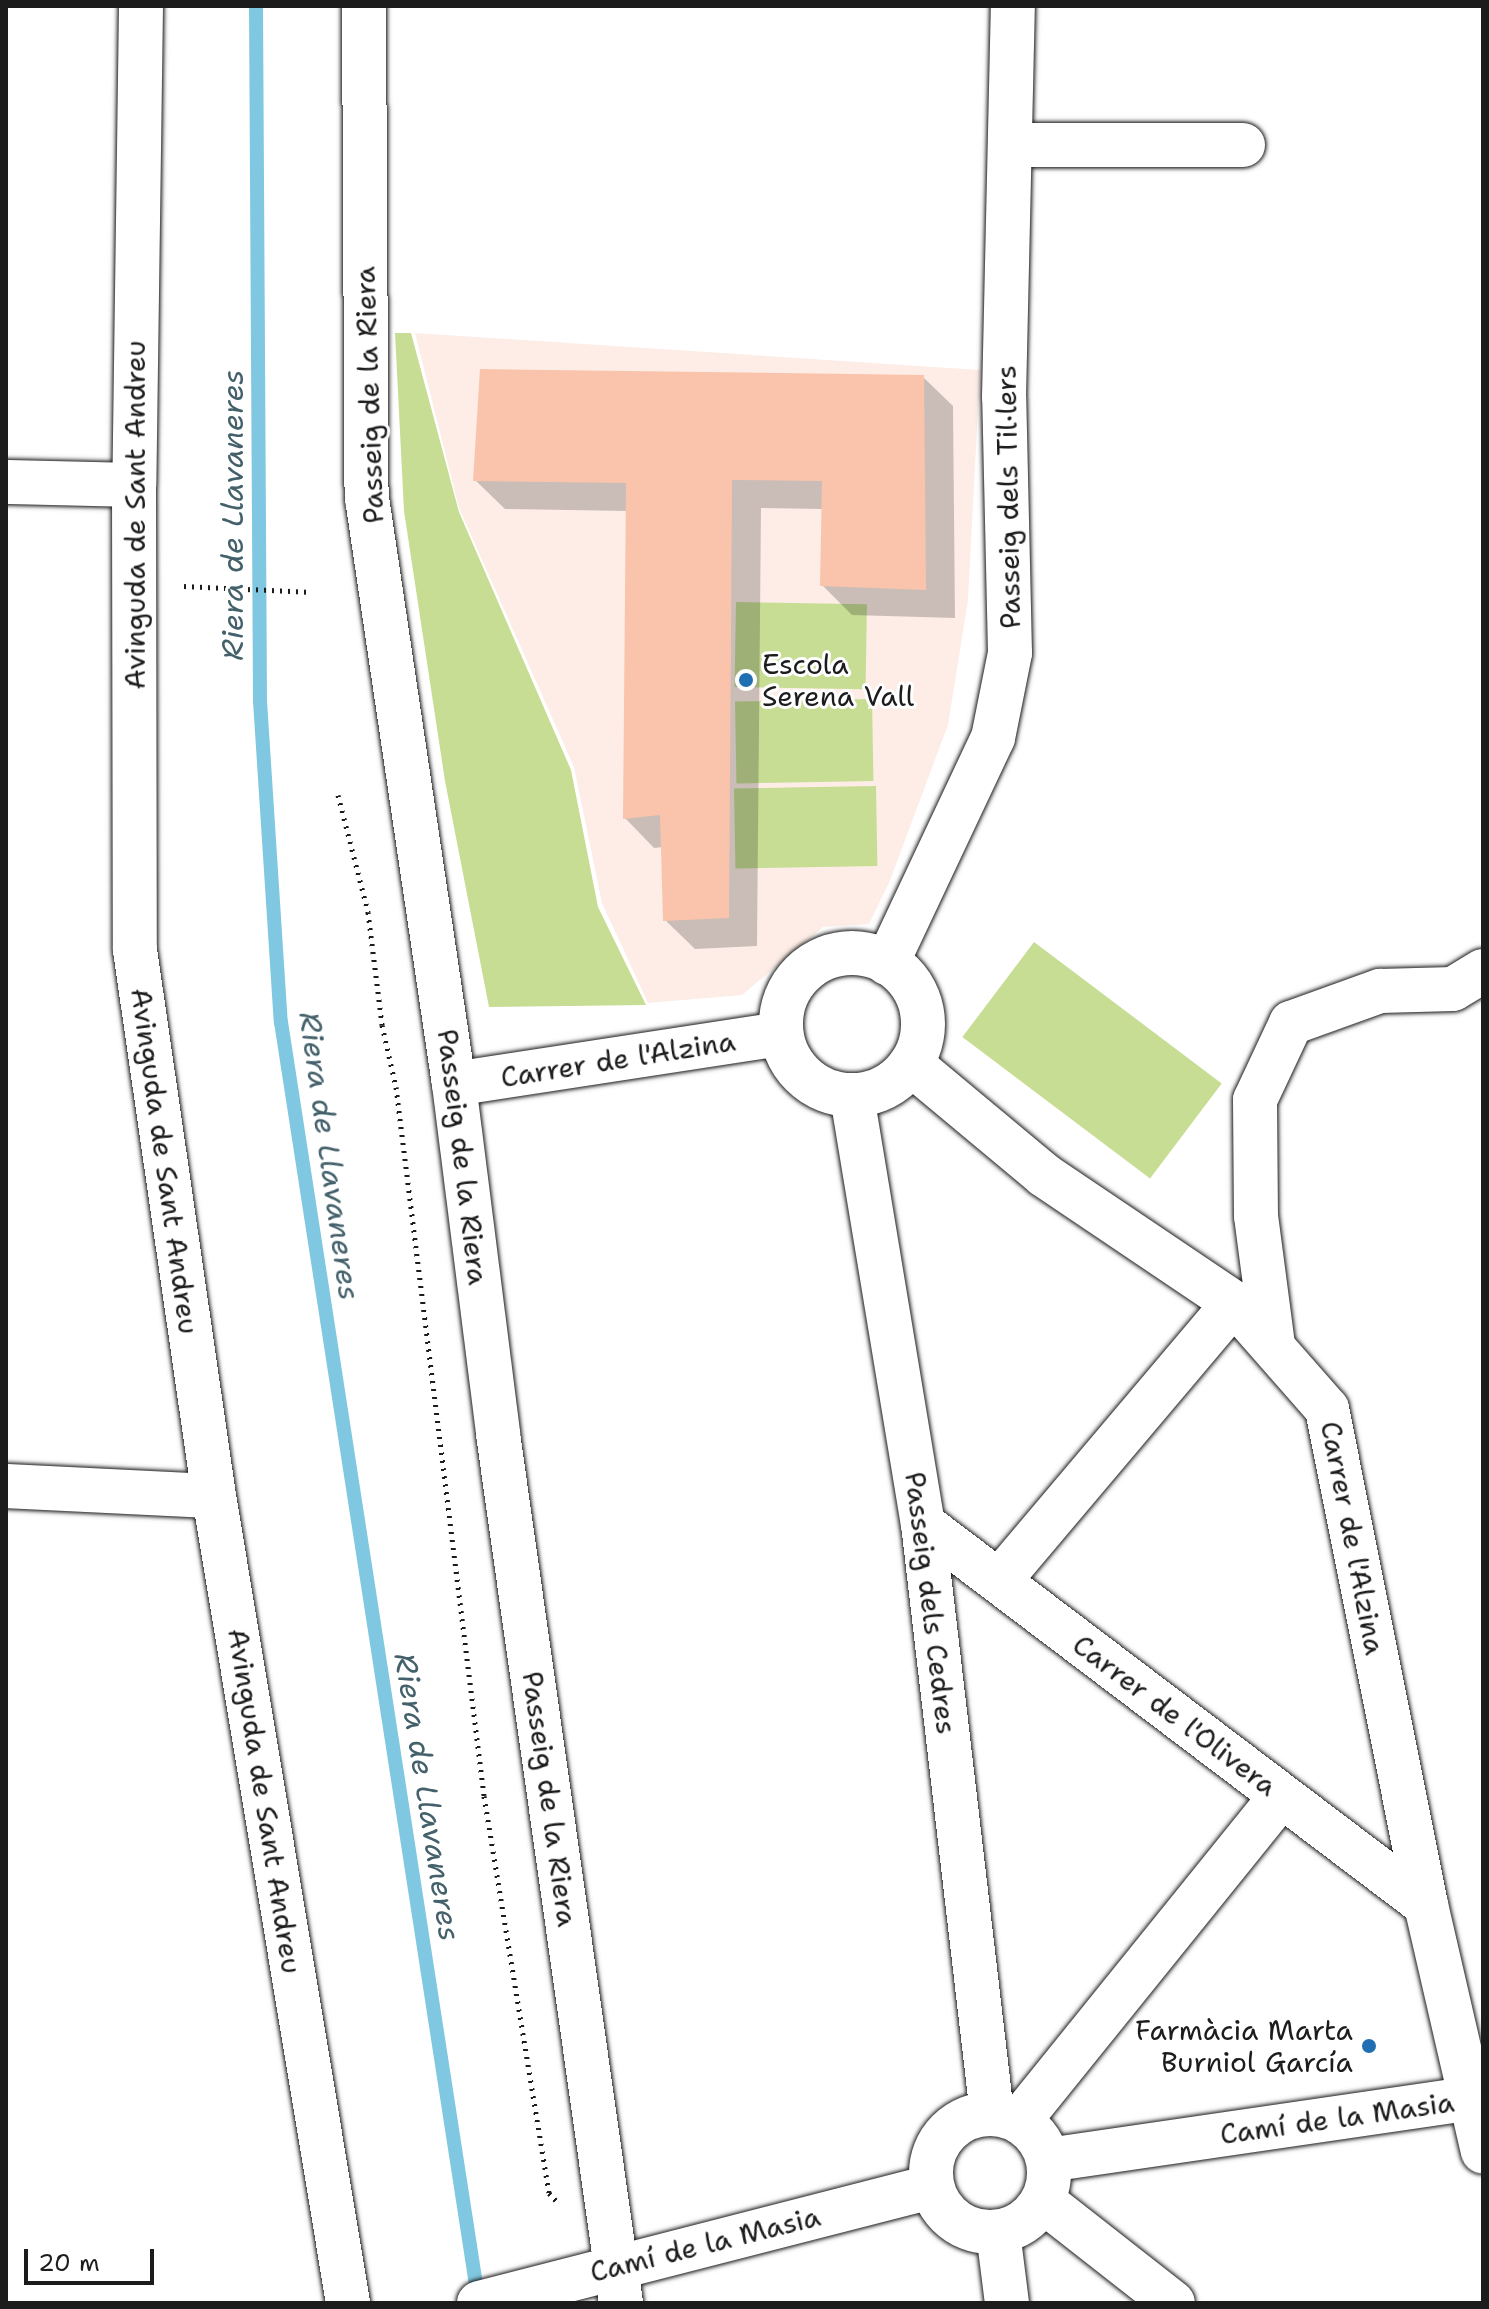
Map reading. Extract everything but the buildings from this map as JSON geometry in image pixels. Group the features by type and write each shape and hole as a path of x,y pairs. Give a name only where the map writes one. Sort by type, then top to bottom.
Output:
{"street":[{"name":"Avinguda de Sant Andreu","path":"141,6 134,485 135,950 214,1496 348,2303"},
{"name":"Passeig de la Riera","path":"364,6 367,498 454,1084 498,1434 619,2285"},
{"name":"Passeig dels Til·lers","path":"887,963 993,738 1010,653 1004,397 1013,6"},
{"path":"1012,145 1243,145"},
{"path":"6,482 134,485"},
{"path":"855,953 887,963 913,987 922,1012 922,1039 911,1064 898,1079 876,1091 852,1096 823,1089 803,1075 788,1056 781,1034 782,1011 795,981 811,966 831,956 855,953"},
{"path":"1273,1345 1256,1216 1255,1100 1291,1023 1380,991 1453,989 1483,971"},
{"name":"Carrer de l'Alzina","path":"454,1084 781,1034"},
{"name":"Carrer de l'Alzina","path":"911,1064 1044,1175 1234,1303 1327,1409 1426,1905 1477,2095 1483,2152"},
{"name":"Passeig dels Cedres","path":"852,1096 923,1524 1006,2117"},
{"path":"999,1581 1234,1303"},
{"path":"6,1486 214,1496"},
{"name":"Carrer de l'Olivera","path":"923,1524 1426,1905"},
{"path":"1006,2117 1281,1796"},
{"name":"Camí de la Masia","path":"1045,2181 1477,2095"},
{"path":"968,2117 1006,2117 1038,2138 1045,2181 1028,2219 998,2232 969,2229 945,2213 932,2187 931,2163 940,2140 968,2117"},
{"path":"1045,2181 1173,2303"},
{"name":"Camí de la Masia","path":"479,2303 619,2285 932,2187"},
{"path":"998,2232 1007,2303"}],"path":[{"path":"184,586 312,592"},
{"path":"338,795 368,912 382,1025 396,1087 484,1796 540,2143 549,2193 570,2216"}],"shaded area":[{"name":"Escola Serena Vall","path":"415,333 980,370 968,600 948,725 889,883 869,924 823,927 742,995 648,1003 602,903 574,767 459,508"}],"green space":[{"path":"395,333 411,333 459,512 571,770 598,907 646,1005 489,1007 445,781 404,511"},
{"path":"736,602 867,604 865,689 735,687"},
{"path":"872,699 873,781 736,783 735,701"},
{"path":"876,786 877,866 735,868 734,788"},
{"path":"1034,942 1222,1083 1150,1178 962,1037"}],"waterway":[{"name":"Riera de Llavaneres","path":"256,6 260,701 281,1022 478,2298"}],"place":[{"name":"Escola Serena Vall","path":"746,680"},
{"name":"Farmàcia Marta Burniol García","path":"1369,2046"}]}
